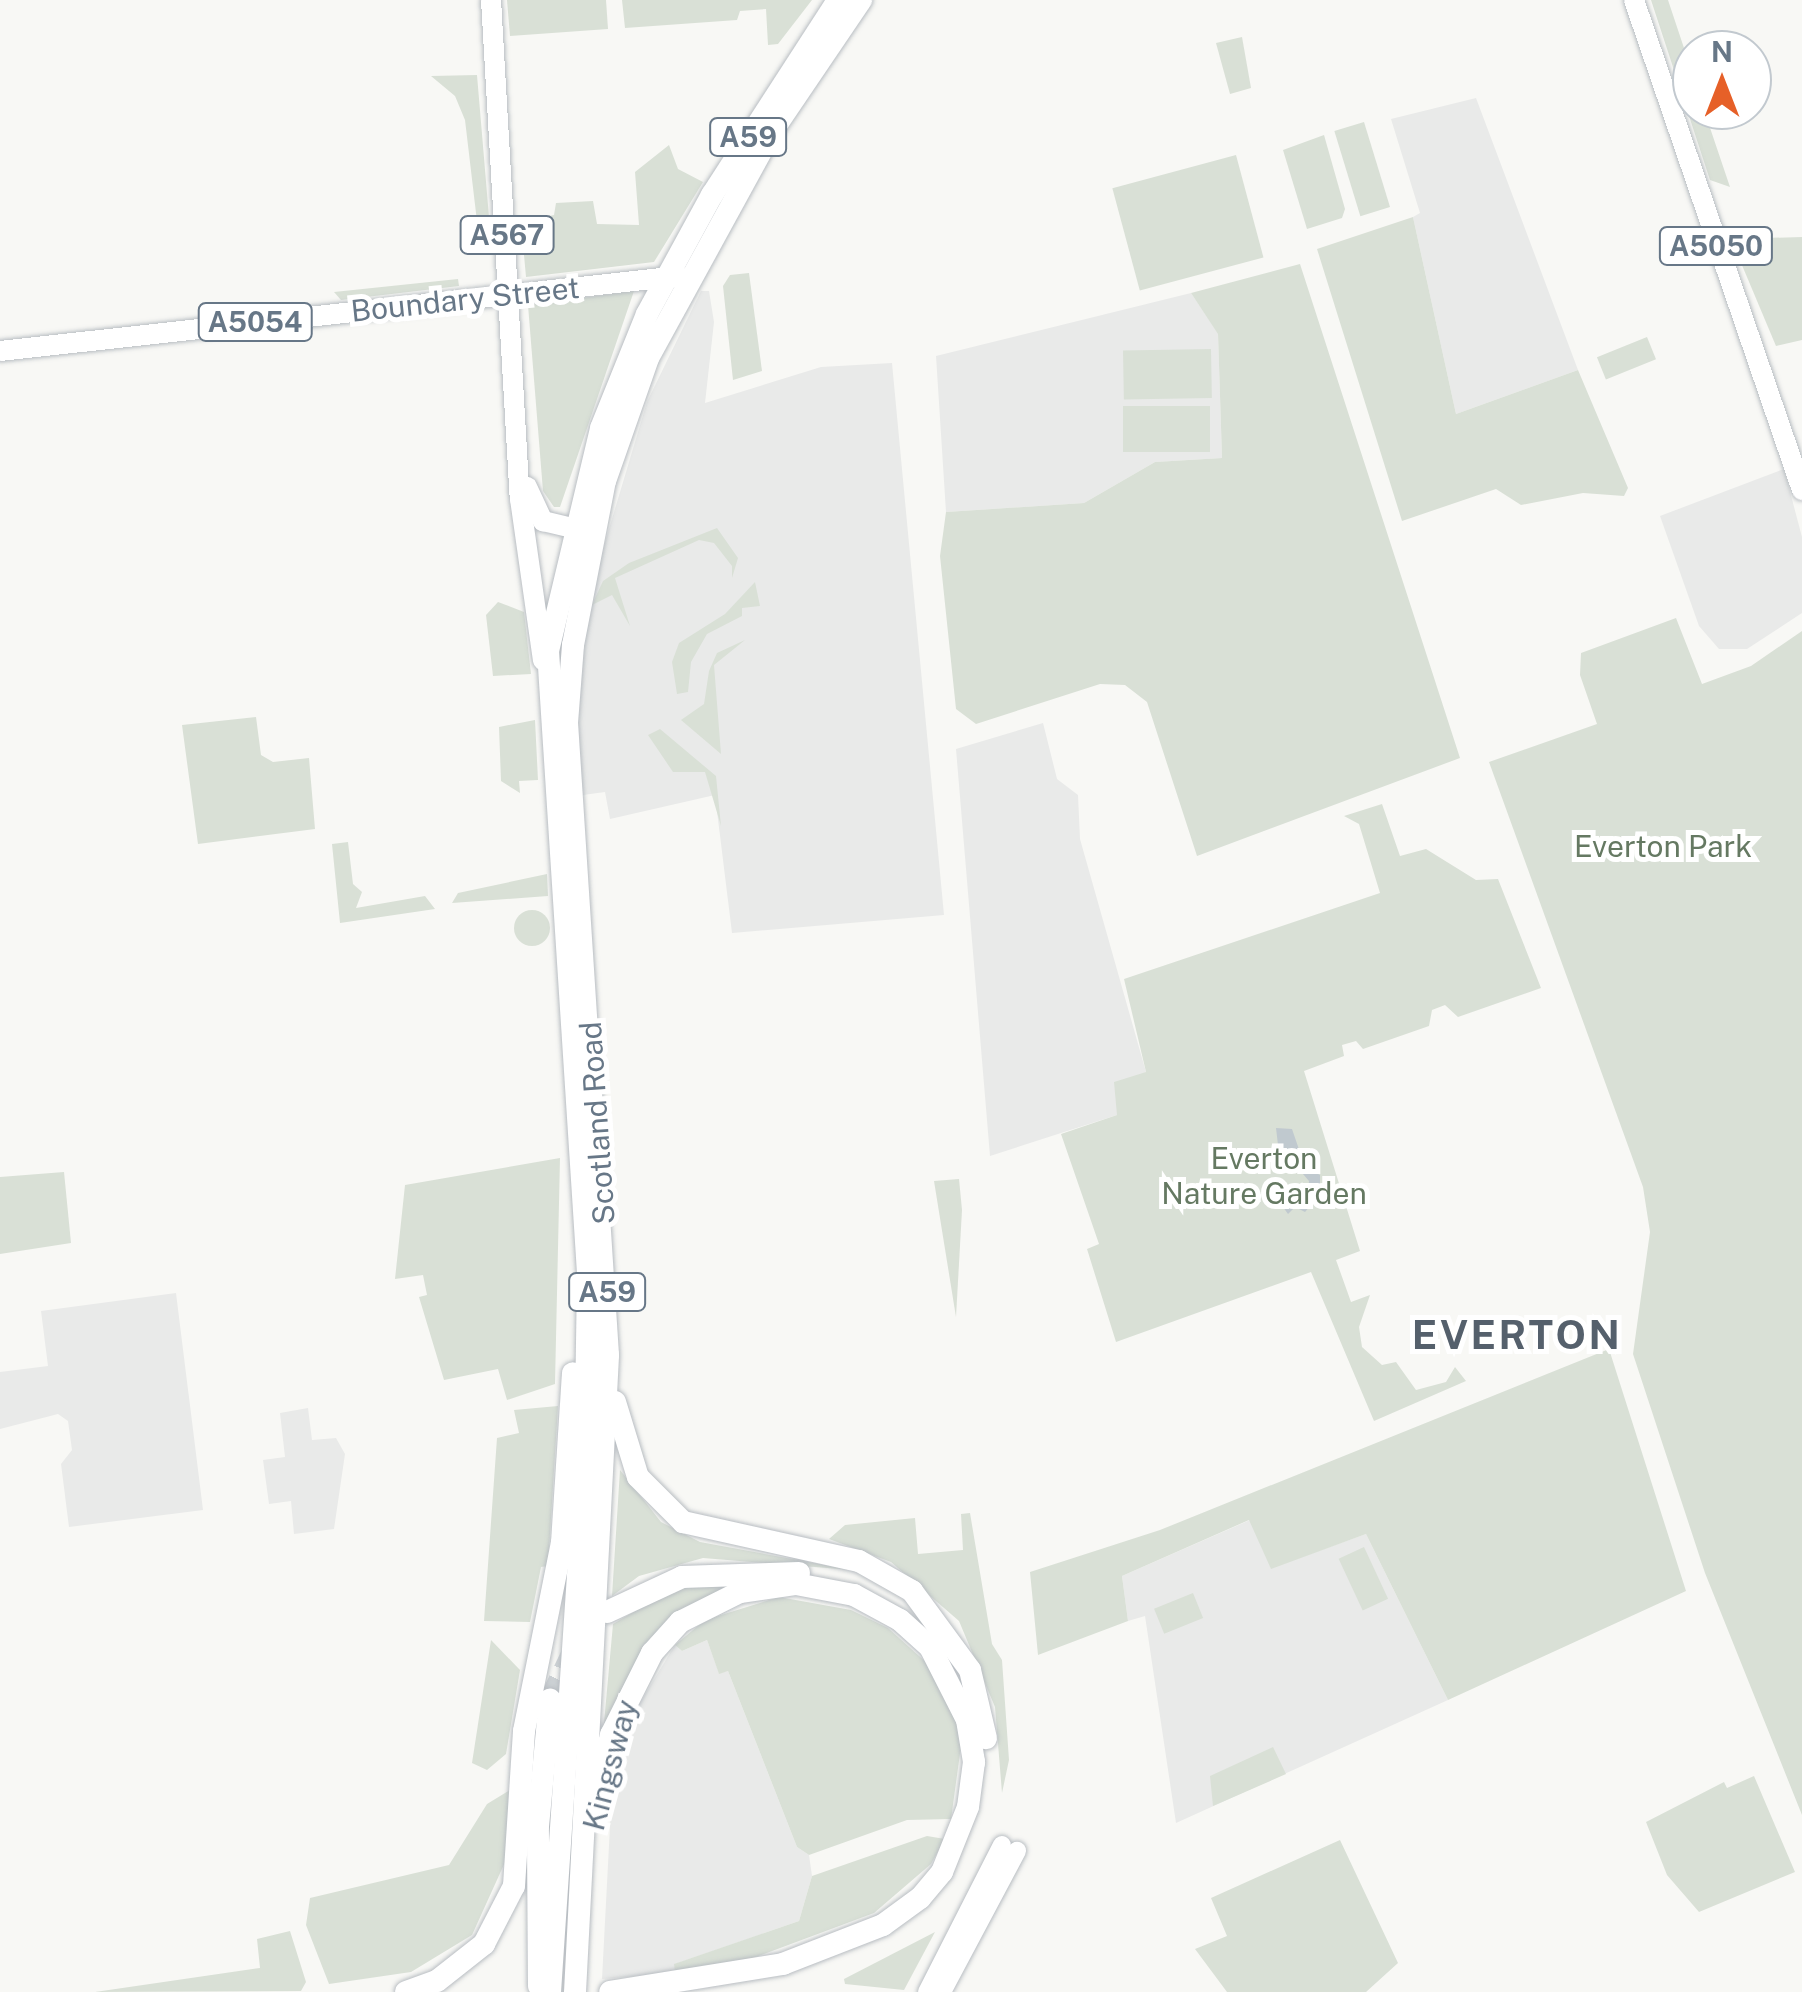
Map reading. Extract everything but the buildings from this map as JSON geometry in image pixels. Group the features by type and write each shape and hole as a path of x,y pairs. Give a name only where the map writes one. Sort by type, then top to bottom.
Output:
{"highway":[{"name":"A59","path":"665,278 838,0"},
{"name":"A59","path":"692,274 773,130 862,0"},
{"name":"Scotland Road","path":"545,1990 584,1485 588,1273 546,678 583,538 624,420 692,274"},
{"name":"Scotland Road","path":"575,1989 608,1355 567,723 583,538 601,428 665,278"},
{"path":"406,1992 436,1981 484,1944 514,1886 524,1731 560,1558 578,1300 588,1273"},
{"path":"608,1355 628,1454 658,1502 712,1534 844,1556 912,1591 950,1634 982,1716 990,1760 983,1814 966,1860 932,1904 858,1954 726,1992"},
{"path":"607,1612 682,1577 830,1576 906,1608 941,1640 982,1716"},
{"name":"Kingsway","path":"579,1903 604,1765 629,1688 680,1622 709,1605 796,1584 854,1595 900,1620 954,1685 974,1762 968,1808 947,1862 920,1898 883,1925 783,1964 610,1992"},
{"path":"545,1990 538,1826 550,1700"}],"main road":[{"name":"A567","path":"491,0 522,471 521,513 546,678"},
{"name":"A5050","path":"1634,0 1802,490"},
{"name":"Boundary Street","path":"0,352 692,274"},
{"name":"A567","path":"522,471 538,515 583,538"},
{"path":"521,513 534,531 583,538"},
{"path":"927,1992 1010,1848 942,1992"}],"shaded area":[{"path":"1476,98 1578,370 1456,414 1413,217 1420,213 1391,119"},
{"path":"701,291 709,291 714,322 705,403 821,367 892,363 944,915 732,933 715,795 610,819 605,792 583,795 574,710 594,579 647,402"},
{"path":"1191,293 1218,333 1222,458 1155,462 1084,503 946,512 936,356"},
{"path":"1784,469 1802,537 1802,613 1747,649 1719,649 1699,626 1660,516"},
{"path":"1043,723 1057,779 1078,795 1080,839 1146,1072 1117,1115 990,1156 956,749"},
{"path":"1276,1128 1292,1129 1305,1167 1320,1175 1320,1195 1305,1212 1295,1207 1288,1214 1283,1207 1308,1193 1309,1181 1278,1145"},
{"path":"176,1293 203,1510 69,1527 61,1464 72,1450 68,1421 58,1414 0,1429 0,1372 48,1366 41,1311"},
{"path":"308,1408 312,1440 336,1438 345,1454 334,1529 294,1534 291,1501 269,1504 263,1460 285,1457 280,1413"},
{"path":"1250,1520 1271,1568 1366,1534 1448,1700 1176,1823 1145,1616 1128,1621 1122,1576"},
{"path":"707,1640 719,1673 728,1671 797,1847 809,1855 812,1876 799,1921 675,1964 675,1973 602,1979 611,1807 627,1724 675,1645 682,1651"}],"green space":[{"path":"507,0 606,0 608,29 510,36"},
{"path":"622,0 812,0 778,44 768,45 766,9 740,11 737,20 625,28"},
{"path":"1651,0 1668,0 1678,30 1672,30 1672,64"},
{"path":"1242,37 1251,88 1230,94 1216,43"},
{"path":"477,75 490,229 478,230 465,120 455,96 431,76"},
{"path":"1364,122 1390,207 1360,216 1334,131"},
{"path":"1694,130 1711,130 1730,187 1710,180"},
{"path":"1324,135 1345,209 1342,218 1307,229 1283,150"},
{"path":"669,145 678,169 703,182 654,262 526,277 521,222 554,215 556,203 593,201 597,224 639,225 635,172"},
{"path":"1236,155 1263,257 1140,291 1112,188"},
{"path":"1413,217 1456,414 1578,370 1628,488 1624,496 1583,493 1521,505 1496,489 1402,521 1317,249"},
{"path":"1802,237 1802,340 1776,346 1731,239"},
{"path":"1300,264 1460,758 1197,856 1147,702 1125,685 1100,684 976,724 956,709 940,556 946,512 1084,503 1155,462 1222,458 1218,334 1191,293"},
{"path":"749,273 762,371 733,380 723,286 730,275"},
{"path":"458,279 459,286 341,300 334,292"},
{"path":"634,291 560,507 554,507 543,491 528,305"},
{"path":"1647,337 1656,359 1606,379 1597,357"},
{"path":"1211,349 1212,398 1124,400 1123,351"},
{"path":"1123,406 1210,406 1210,452 1123,452"},
{"path":"717,528 738,558 732,578 732,566 714,543 699,540 615,578 630,626 612,595 592,605 603,581 629,563"},
{"path":"755,582 760,606 742,608 742,616 707,634 691,662 688,692 677,694 672,662 679,643 725,614"},
{"path":"498,602 524,612 531,674 493,676 486,615"},
{"name":"Everton Park","path":"1676,618 1702,684 1751,666 1802,631 1802,1815 1705,1573 1633,1354 1650,1232 1643,1187 1489,762 1597,724 1580,675 1581,653"},
{"path":"745,640 714,665 721,754 681,720 704,704 709,671 717,653"},
{"path":"256,717 261,755 273,762 309,758 315,829 198,844 182,725"},
{"path":"535,720 538,780 519,781 520,793 501,781 499,727"},
{"path":"660,729 716,776 721,826 705,772 673,772 648,735"},
{"name":"Everton Park","path":"1382,804 1400,856 1426,849 1476,880 1498,879 1541,988 1458,1017 1445,1005 1432,1010 1429,1026 1363,1049 1356,1041 1342,1045 1344,1056 1304,1071 1360,1251 1336,1260 1351,1302 1370,1295 1359,1327 1362,1347 1382,1365 1396,1362 1416,1390 1446,1382 1455,1367 1466,1381 1374,1421 1311,1272 1116,1342 1087,1249 1099,1244 1061,1134 1117,1115 1114,1082 1146,1072 1124,979 1380,893 1359,824 1344,816"},
{"path":"348,842 353,884 362,892 356,908 425,896 435,909 340,923 332,844"},
{"path":"547,874 548,896 452,903 458,893"},
{"path":"532,910 544,916 550,928 544,940 532,946 520,940 514,928 520,916"},
{"path":"560,1158 555,1384 507,1400 498,1369 444,1380 419,1297 427,1295 423,1275 395,1279 405,1185"},
{"path":"64,1172 71,1243 0,1254 0,1177"},
{"path":"959,1179 962,1210 956,1317 934,1181"},
{"path":"1609,1349 1686,1591 1448,1700 1366,1534 1271,1569 1249,1520 1122,1576 1128,1621 1038,1655 1030,1572 1160,1530"},
{"path":"558,1406 548,1566 541,1567 530,1622 484,1621 497,1438 519,1433 514,1410"},
{"path":"620,1470 661,1522 700,1542 852,1570 703,1558 639,1576 612,1596"},
{"path":"970,1513 992,1644 1002,1660 1009,1760 1002,1793 995,1707 959,1621 891,1562 829,1539 845,1525 915,1518 918,1554 963,1550 961,1514"},
{"path":"1364,1547 1388,1599 1363,1610 1339,1559"},
{"path":"763,1578 682,1613 602,1745 613,1624 674,1588"},
{"path":"1193,1593 1203,1618 1164,1634 1154,1609"},
{"path":"779,1597 851,1610 888,1628 939,1674 962,1739 951,1819 907,1820 809,1855 797,1847 728,1671 719,1674 707,1640 682,1651 675,1645 705,1620"},
{"path":"491,1640 520,1670 506,1754 487,1770 472,1763"},
{"path":"1273,1747 1286,1774 1213,1806 1210,1776"},
{"path":"1754,1776 1795,1872 1699,1912 1667,1875 1646,1822 1724,1782 1727,1788"},
{"path":"515,1787 506,1860 472,1935 411,1972 329,1984 306,1925 310,1898 449,1865 487,1804"},
{"path":"927,1836 945,1839 931,1864 874,1913 745,1961 675,1973 674,1964 799,1921 812,1876"},
{"path":"1340,1840 1398,1963 1366,1992 1227,1992 1195,1949 1227,1936 1211,1898"},
{"path":"290,1931 306,1982 301,1991 95,1992 260,1968 257,1939"},
{"path":"935,1932 904,1990 845,1984 844,1979"}],"tunnel":[{"path":"550,1700 574,1650"}],"district":[{"name":"EVERTON","path":"1517,1335"}],"park label":[{"name":"Everton Nature Garden","path":"1264,1175"}]}
